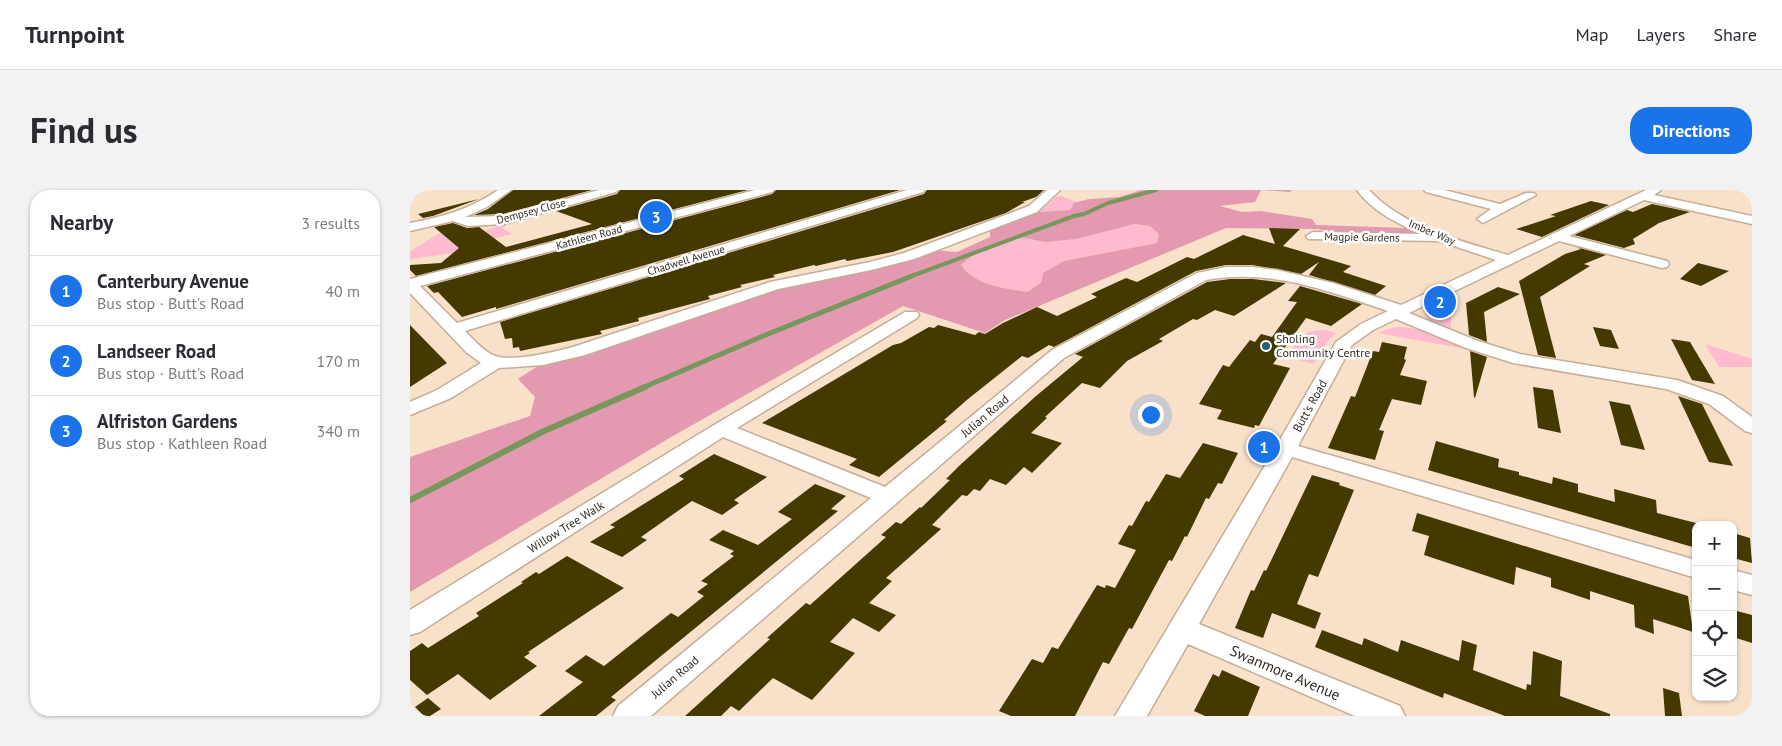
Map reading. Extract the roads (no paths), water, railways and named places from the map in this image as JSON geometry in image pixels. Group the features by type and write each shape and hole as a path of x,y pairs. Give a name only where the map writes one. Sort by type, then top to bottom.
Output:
{"street":[{"name":"Kathleen Road","path":"410,284 768,190"},
{"name":"Chadwell Avenue","path":"454,329 919,190"},
{"path":"410,284 483,357 496,362 529,362 568,355 775,285 903,258 1033,209 1054,190"},
{"name":"Imber Way","path":"1363,190 1367,197 1383,208 1441,238 1510,260"},
{"path":"1430,190 1500,208"},
{"path":"410,227 453,217 483,206 504,191"},
{"name":"Dempsey Close","path":"453,217 468,222 504,220 615,192"},
{"path":"1649,193 1752,220"},
{"name":"Butt's Road","path":"1131,716 1286,449 1345,342 1358,332 1398,312 1649,193"},
{"path":"1483,220 1500,208 1530,195"},
{"name":"Magpie Gardens","path":"1313,236 1441,238"},
{"path":"1558,236 1662,264"},
{"name":"Julian Road","path":"629,716 1058,354 1202,276 1225,271 1271,272 1290,276 1398,312 1471,345 1504,355 1670,384 1698,392 1716,400 1752,426"},
{"name":"Willow Tree Walk","path":"410,624 721,429 911,315"},
{"path":"410,409 449,391 496,362"},
{"path":"721,429 889,497"},
{"path":"1286,449 1692,568"},
{"path":"1737,581 1752,585"},
{"name":"Swanmore Avenue","path":"1181,629 1389,716"}],"waterway":[{"path":"909,277 1074,216 1084,214 1108,203 1156,190"},
{"path":"642,388 763,336 912,276"},
{"path":"410,500 544,431 645,387"}],"place":[{"name":"Alfriston Gardens","path":"656,217"},
{"name":"Landseer Road","path":"1440,302"},
{"name":"Sholing Community Centre","path":"1266,346"},
{"name":"Canterbury Avenue","path":"1264,447"}]}
